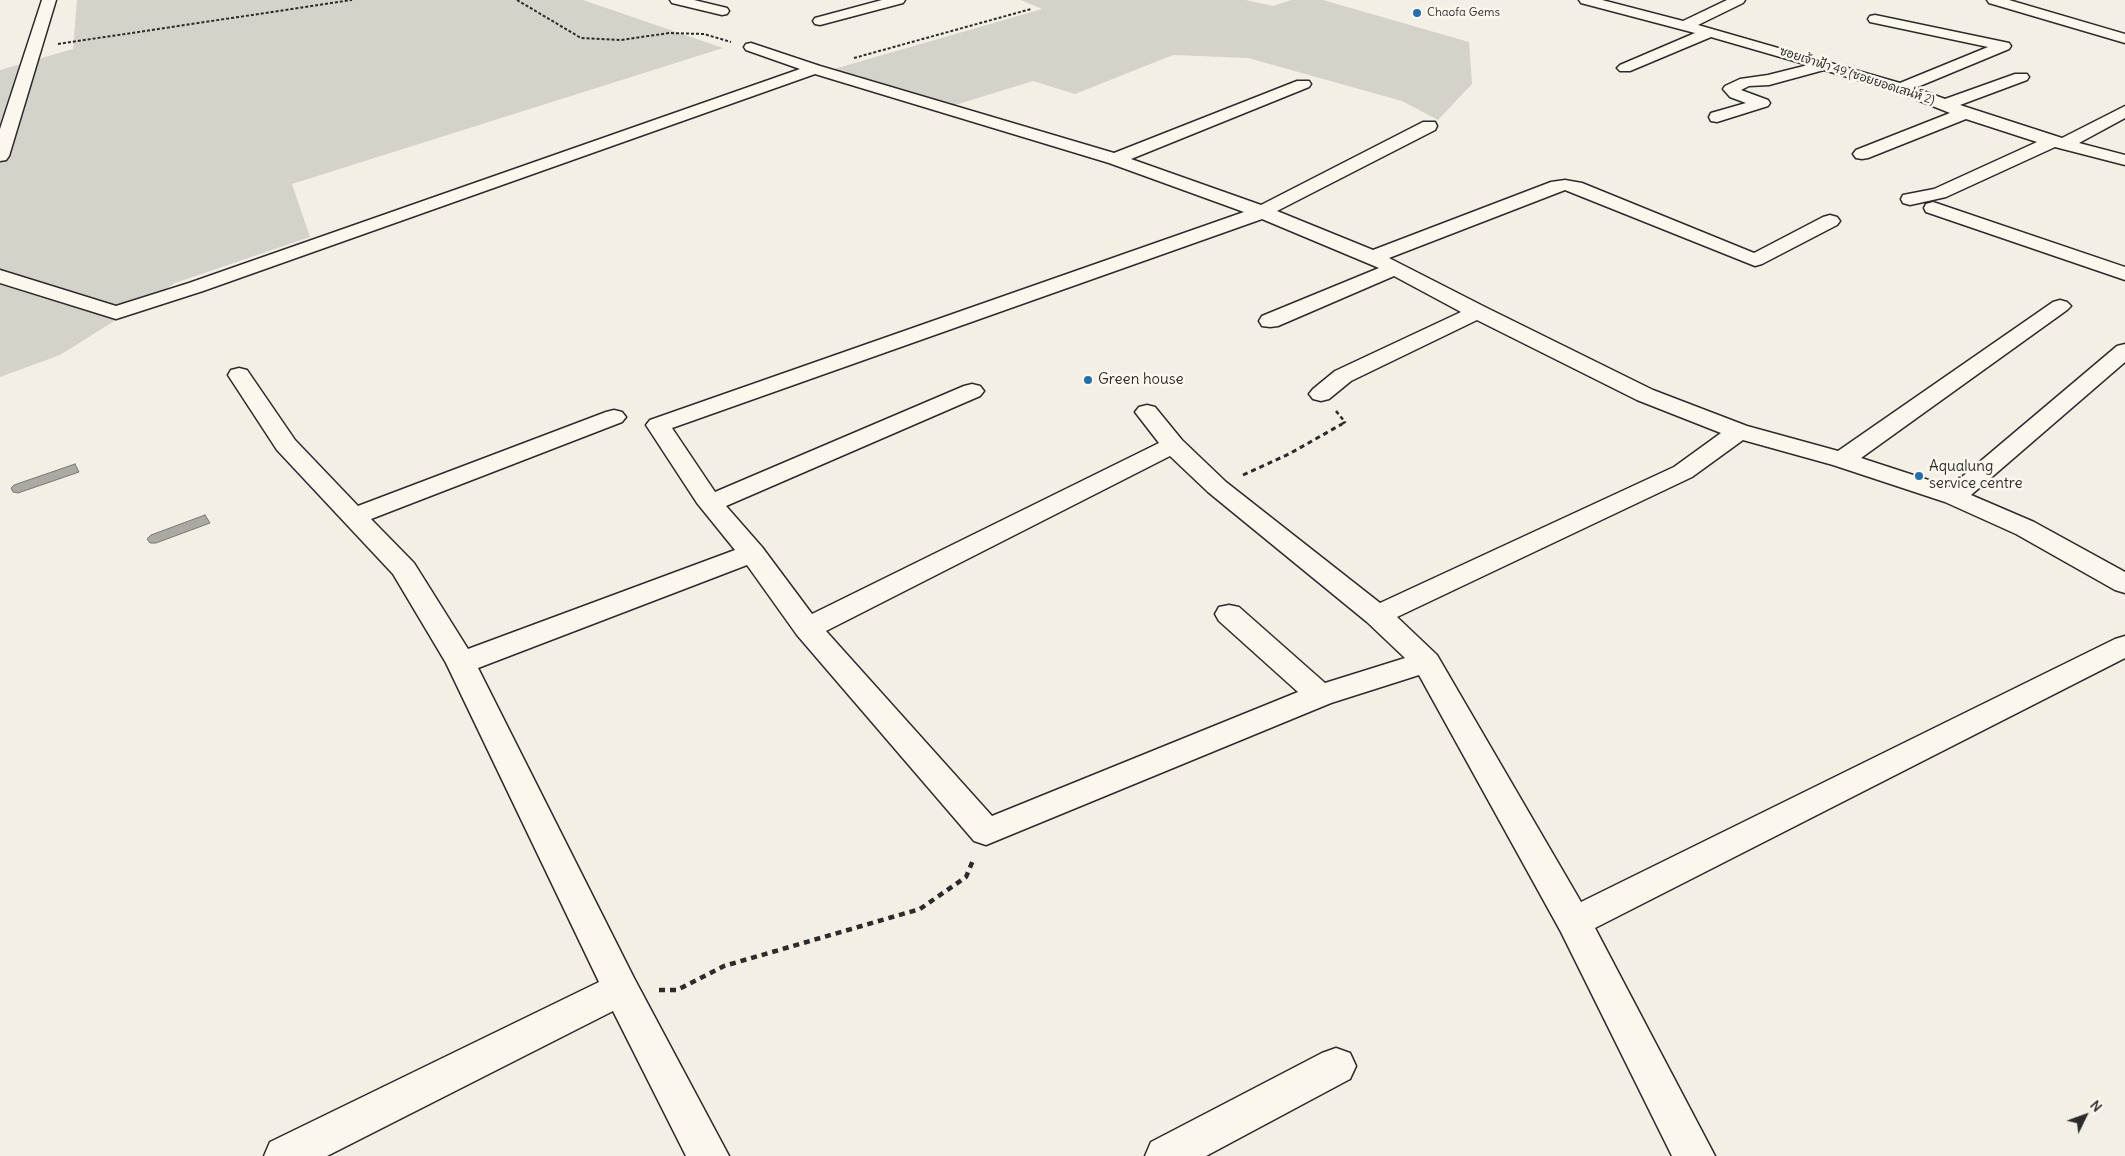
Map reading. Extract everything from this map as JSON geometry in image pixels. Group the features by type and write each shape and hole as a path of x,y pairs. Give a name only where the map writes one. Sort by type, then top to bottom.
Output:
{"street":[{"path":"0,156 49,0"},
{"path":"677,0 722,11"},
{"path":"820,21 898,0"},
{"name":"ซอยเจ้าฟ้า 49 (ซอยยอดเสน่ห์ 2)","path":"1586,0 1710,32 1825,65 1901,88 1966,113 2058,143 2125,160"},
{"path":"1684,26 1738,0"},
{"path":"1994,0 2125,39"},
{"path":"1875,19 2004,46 1901,88"},
{"path":"1625,68 1710,32"},
{"path":"751,47 815,69 1115,159 1262,212 1397,268 1477,312 1644,395 1739,431 1842,460 1954,497 2025,528 2125,584"},
{"path":"1717,118 1762,103 1736,94 1731,88 1746,82 1769,80 1825,65"},
{"path":"0,276 116,313 196,287 815,69"},
{"path":"1945,105 2021,77"},
{"path":"1115,159 1302,84"},
{"path":"1910,200 1939,192 2058,143 2125,111"},
{"path":"1862,154 1966,113"},
{"path":"1427,662 1320,695 986,832 808,628 752,553 710,503 658,425 1262,212 1429,126"},
{"path":"1373,257 1557,186 1565,185 1576,187 1755,260 1830,221"},
{"path":"1933,208 2125,274"},
{"path":"1270,321 1397,268"},
{"path":"1842,460 2060,306"},
{"path":"1321,394 1343,376 1477,312"},
{"path":"1954,497 2125,351"},
{"path":"239,375 286,444 404,568 461,663 620,989 708,1156"},
{"path":"710,503 972,391"},
{"path":"1147,412 1173,445 1217,487 1377,615 1427,662 1574,922 1694,1156"},
{"path":"355,516 614,417"},
{"path":"1377,615 1683,472 1739,431"},
{"path":"808,628 1173,445"},
{"path":"461,663 752,553"},
{"path":"1229,614 1320,695"},
{"path":"1574,922 2125,646"},
{"path":"285,1156 620,989"},
{"path":"1166,1156 1336,1066"}],"path":[{"path":"34,48 352,0"},
{"path":"517,0 581,38 621,40 669,33 704,34 751,47"},
{"path":"815,69 1031,9"},
{"path":"1217,487 1289,454 1345,422 1321,394"},
{"path":"620,989 676,990 724,966 920,909 966,877 986,832"}],"shaded area":[{"path":"77,0 583,0 723,48 292,184 310,237 175,283 60,355 0,377 0,70 73,49"},
{"path":"1021,0 1246,0 1273,6 1291,0 1323,0 1469,42 1472,84 1438,120 1402,101 1248,58 1173,55 1075,94 1033,81 955,105 834,69 1042,9"},
{"path":"75,464 79,472 18,493 13,492 11,488 14,485"},
{"path":"205,515 210,523 156,543 150,543 147,539 151,535"}],"place":[{"name":"Chaofa Gems","path":"1417,13"},
{"name":"Green house","path":"1088,380"},
{"name":"Aqualung service centre","path":"1919,476"}]}
